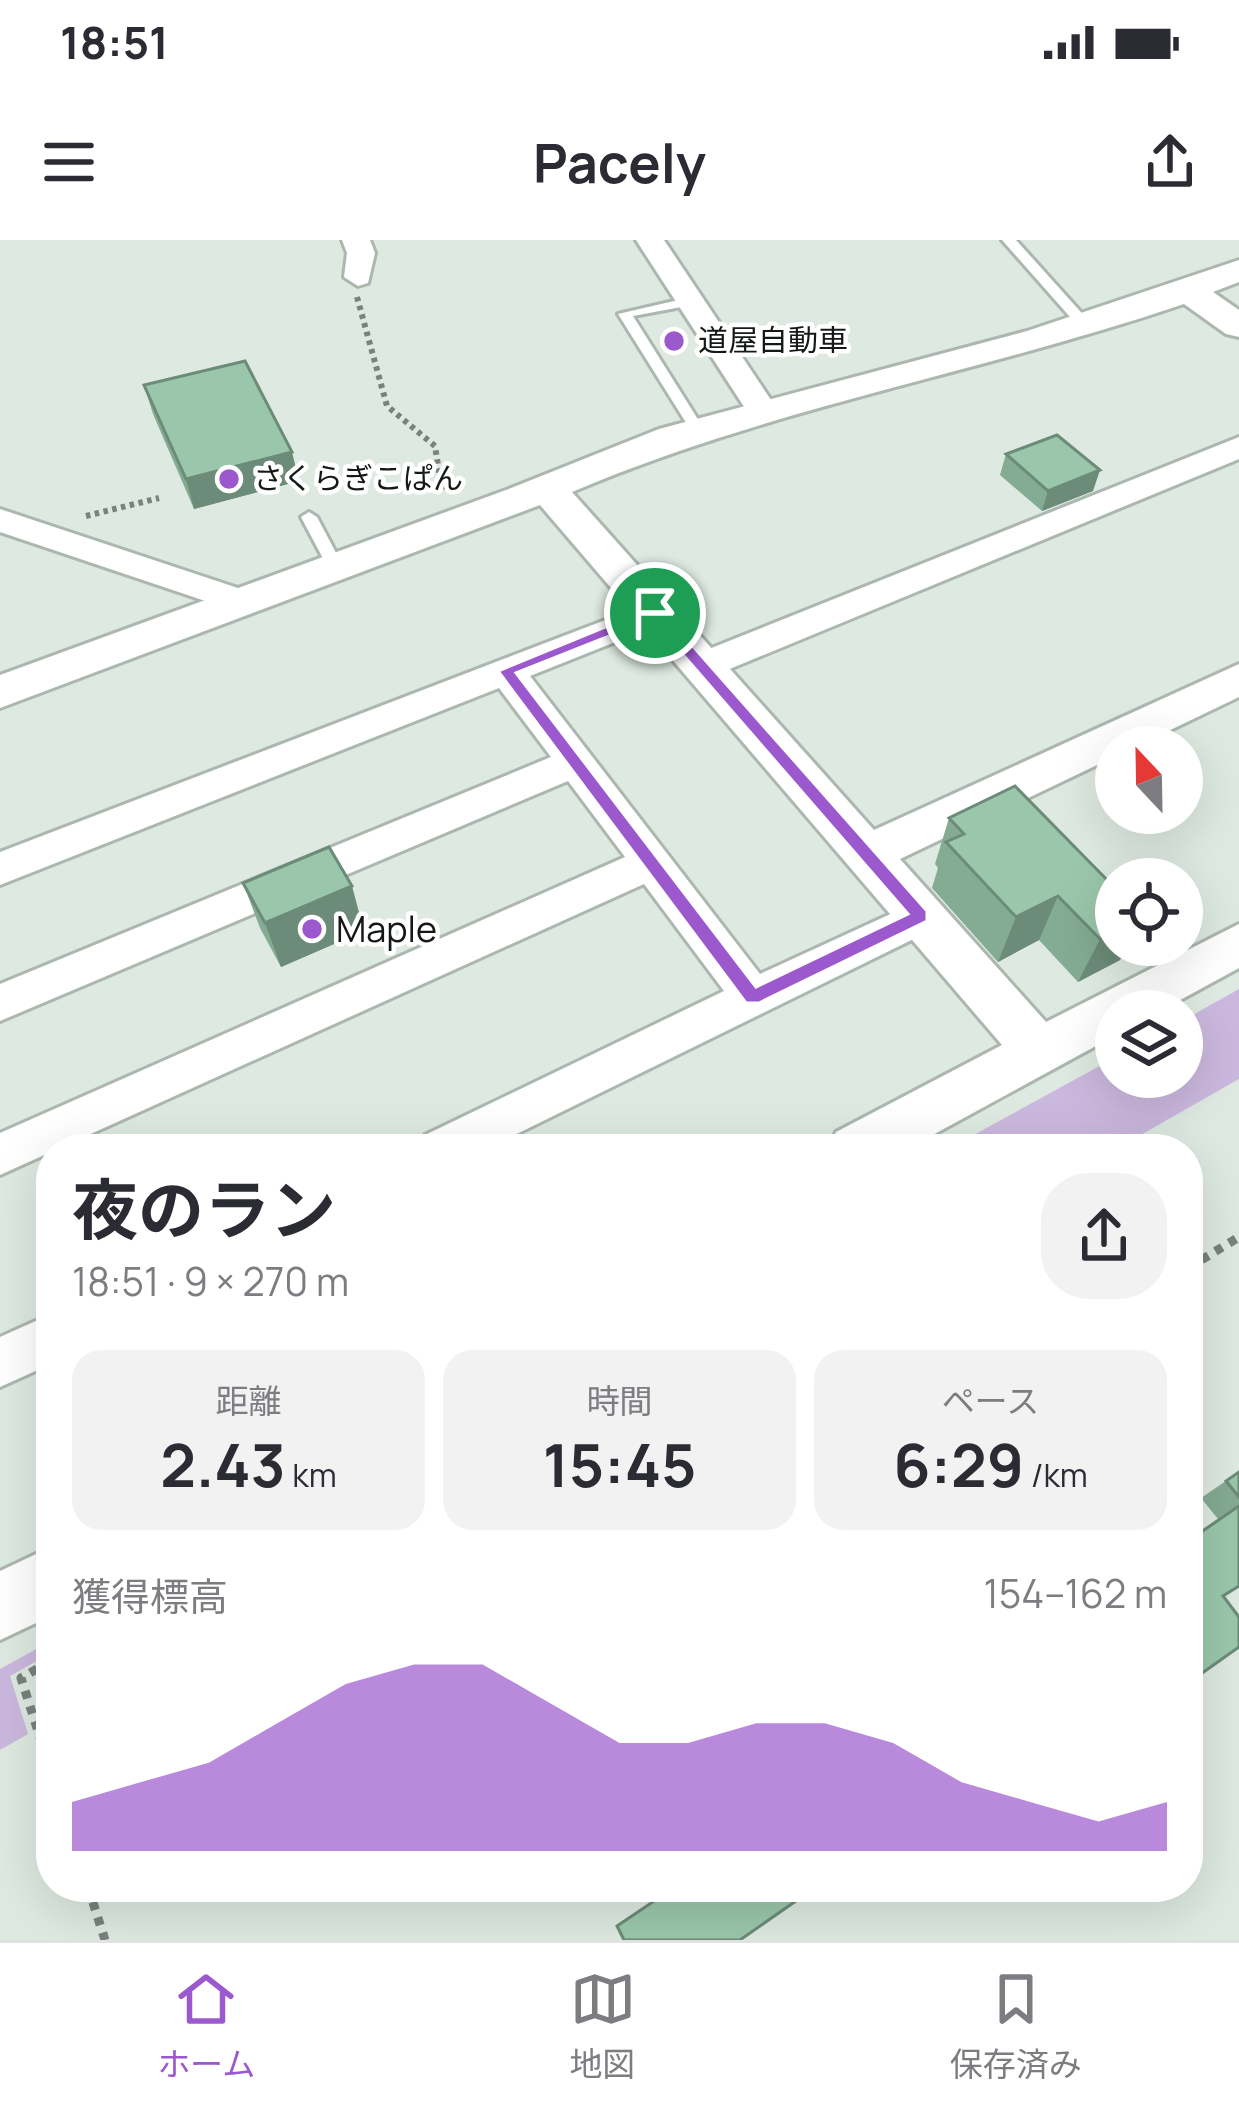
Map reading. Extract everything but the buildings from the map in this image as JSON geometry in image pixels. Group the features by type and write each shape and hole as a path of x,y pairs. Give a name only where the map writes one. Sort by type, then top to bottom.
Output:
{"street":[{"path":"356,240 361,253 358,277"},
{"path":"650,240 763,412"},
{"path":"0,692 131,638 547,490 697,429 1083,322 1188,291 1239,270"},
{"path":"1188,291 1239,326"},
{"path":"702,666 1239,447"},
{"path":"547,490 1040,1051"},
{"path":"9,523 238,600"},
{"path":"0,869 655,613"},
{"path":"506,671 753,998"},
{"path":"867,854 1239,679"},
{"path":"0,1004 575,764"},
{"path":"47,1134 651,863"},
{"path":"472,1134 921,916"},
{"path":"884,1134 1239,944"},
{"path":"0,1155 36,1139"},
{"path":"0,1363 36,1345"},
{"path":"0,1607 36,1588"}],"lane":[{"path":"1009,240 1083,322"},
{"path":"687,302 625,314 697,429"},
{"path":"309,517 335,566"}],"path":[{"path":"358,277 356,306 387,406 435,446 440,478 465,519"},
{"path":"9,523 159,498"},
{"path":"1203,1259 1239,1237"},
{"path":"36,1669 20,1678 36,1727"},
{"path":"93,1902 105,1940"}],"shaded area":[{"path":"1239,989 1239,1079 1142,1134 975,1134 1095,1068 1095,1098 1203,1098 1203,1009"},
{"path":"36,1649 36,1661 10,1676 28,1734 0,1750 0,1669"}],"place":[{"name":"道屋自動車","path":"674,341"},
{"name":"さくらぎこぱん","path":"229,479"},
{"name":"Maple","path":"312,929"}],"route":[{"path":"655,613 921,916 753,998 506,671 655,613"}]}
